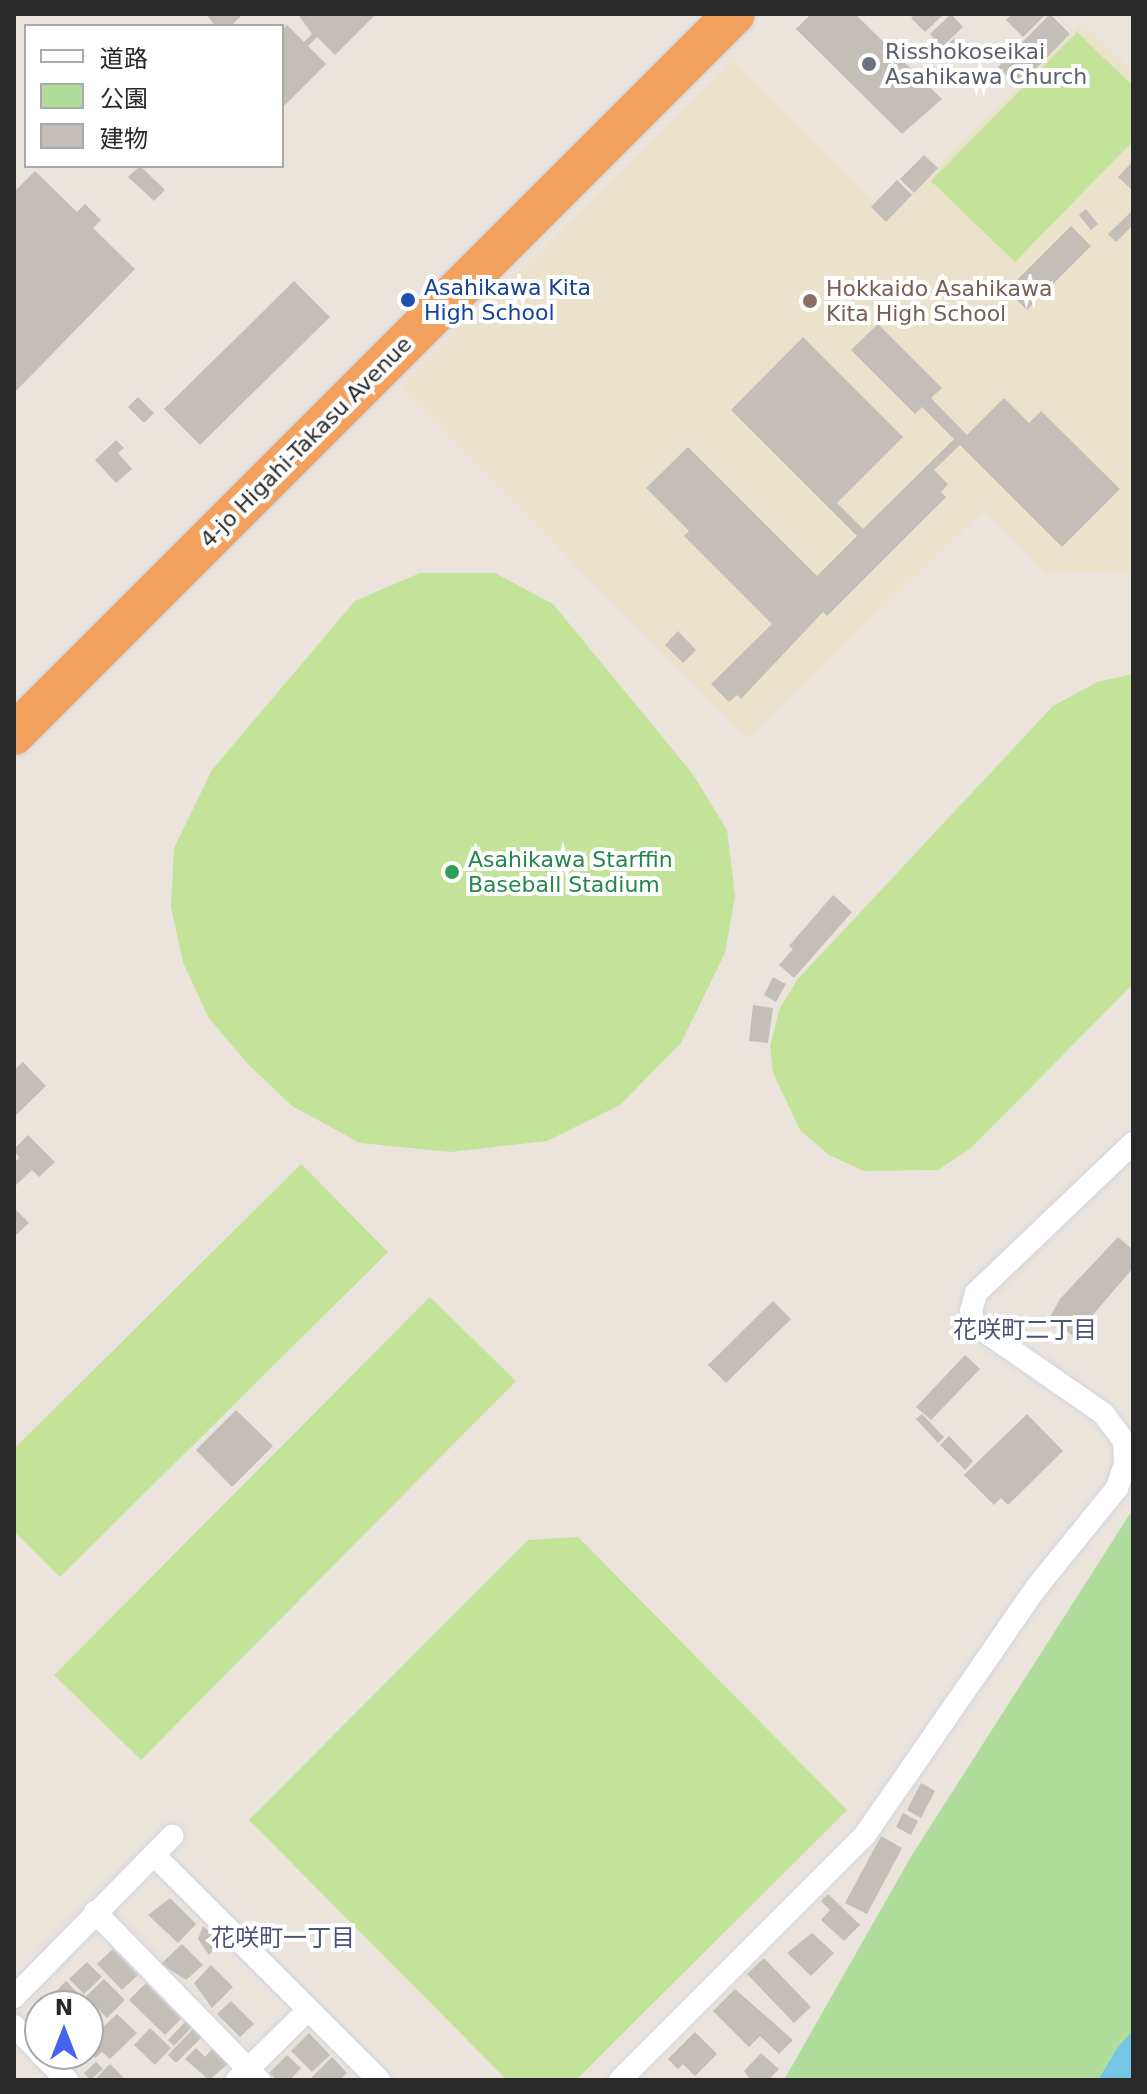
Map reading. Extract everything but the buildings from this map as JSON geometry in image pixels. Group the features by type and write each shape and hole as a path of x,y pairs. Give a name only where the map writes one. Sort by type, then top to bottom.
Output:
{"highway":[{"name":"4-jo Higahi-Takasu Avenue","path":"14,734 734,14"}],"street":[{"path":"620,2080 865,1835 1036,1588 1117,1488 1125,1464 1124,1441 1104,1414 974,1324 971,1311 976,1293 1133,1143"},
{"path":"14,1997 172,1836"},
{"path":"154,1855 379,2080"},
{"path":"95,1912 248,2076 308,2010"}],"shaded area":[{"name":"Hokkaido Asahikawa Kita High School","path":"1082,23 1133,71 1133,571 1046,574 984,510 747,739 400,387 734,60 888,216"}],"green space":[{"path":"1077,32 1133,86 1133,141 1015,262 931,181"},
{"name":"Asahikawa Starffin Baseball Stadium","path":"420,573 495,573 553,604 692,773 727,830 735,896 725,953 681,1043 620,1105 547,1141 451,1152 360,1143 292,1106 248,1064 208,1017 183,962 171,907 174,848 212,770 355,601"},
{"path":"1133,674 1133,984 971,1148 938,1170 864,1171 829,1155 800,1130 773,1073 770,1047 779,1010 797,980 1053,706 1097,682"},
{"path":"301,1164 388,1252 60,1577 14,1531 14,1449"},
{"path":"430,1297 516,1381 141,1760 54,1675"},
{"path":"1133,1509 1133,2030 1098,2080 784,2080 912,1855"},
{"path":"578,1537 847,1810 576,2080 507,2080 249,1820 528,1540"}],"water":[{"path":"1133,2030 1133,2080 1098,2080 1118,2047"}],"place":[{"name":"Risshokoseikai Asahikawa Church","path":"869,64"},
{"name":"Asahikawa Kita High School","path":"408,300"},
{"name":"Hokkaido Asahikawa Kita High School","path":"810,301"},
{"name":"Asahikawa Starffin Baseball Stadium","path":"452,872"}],"district":[{"name":"花咲町二丁目","path":"1025,1331"},
{"name":"花咲町一丁目","path":"283,1939"}]}
